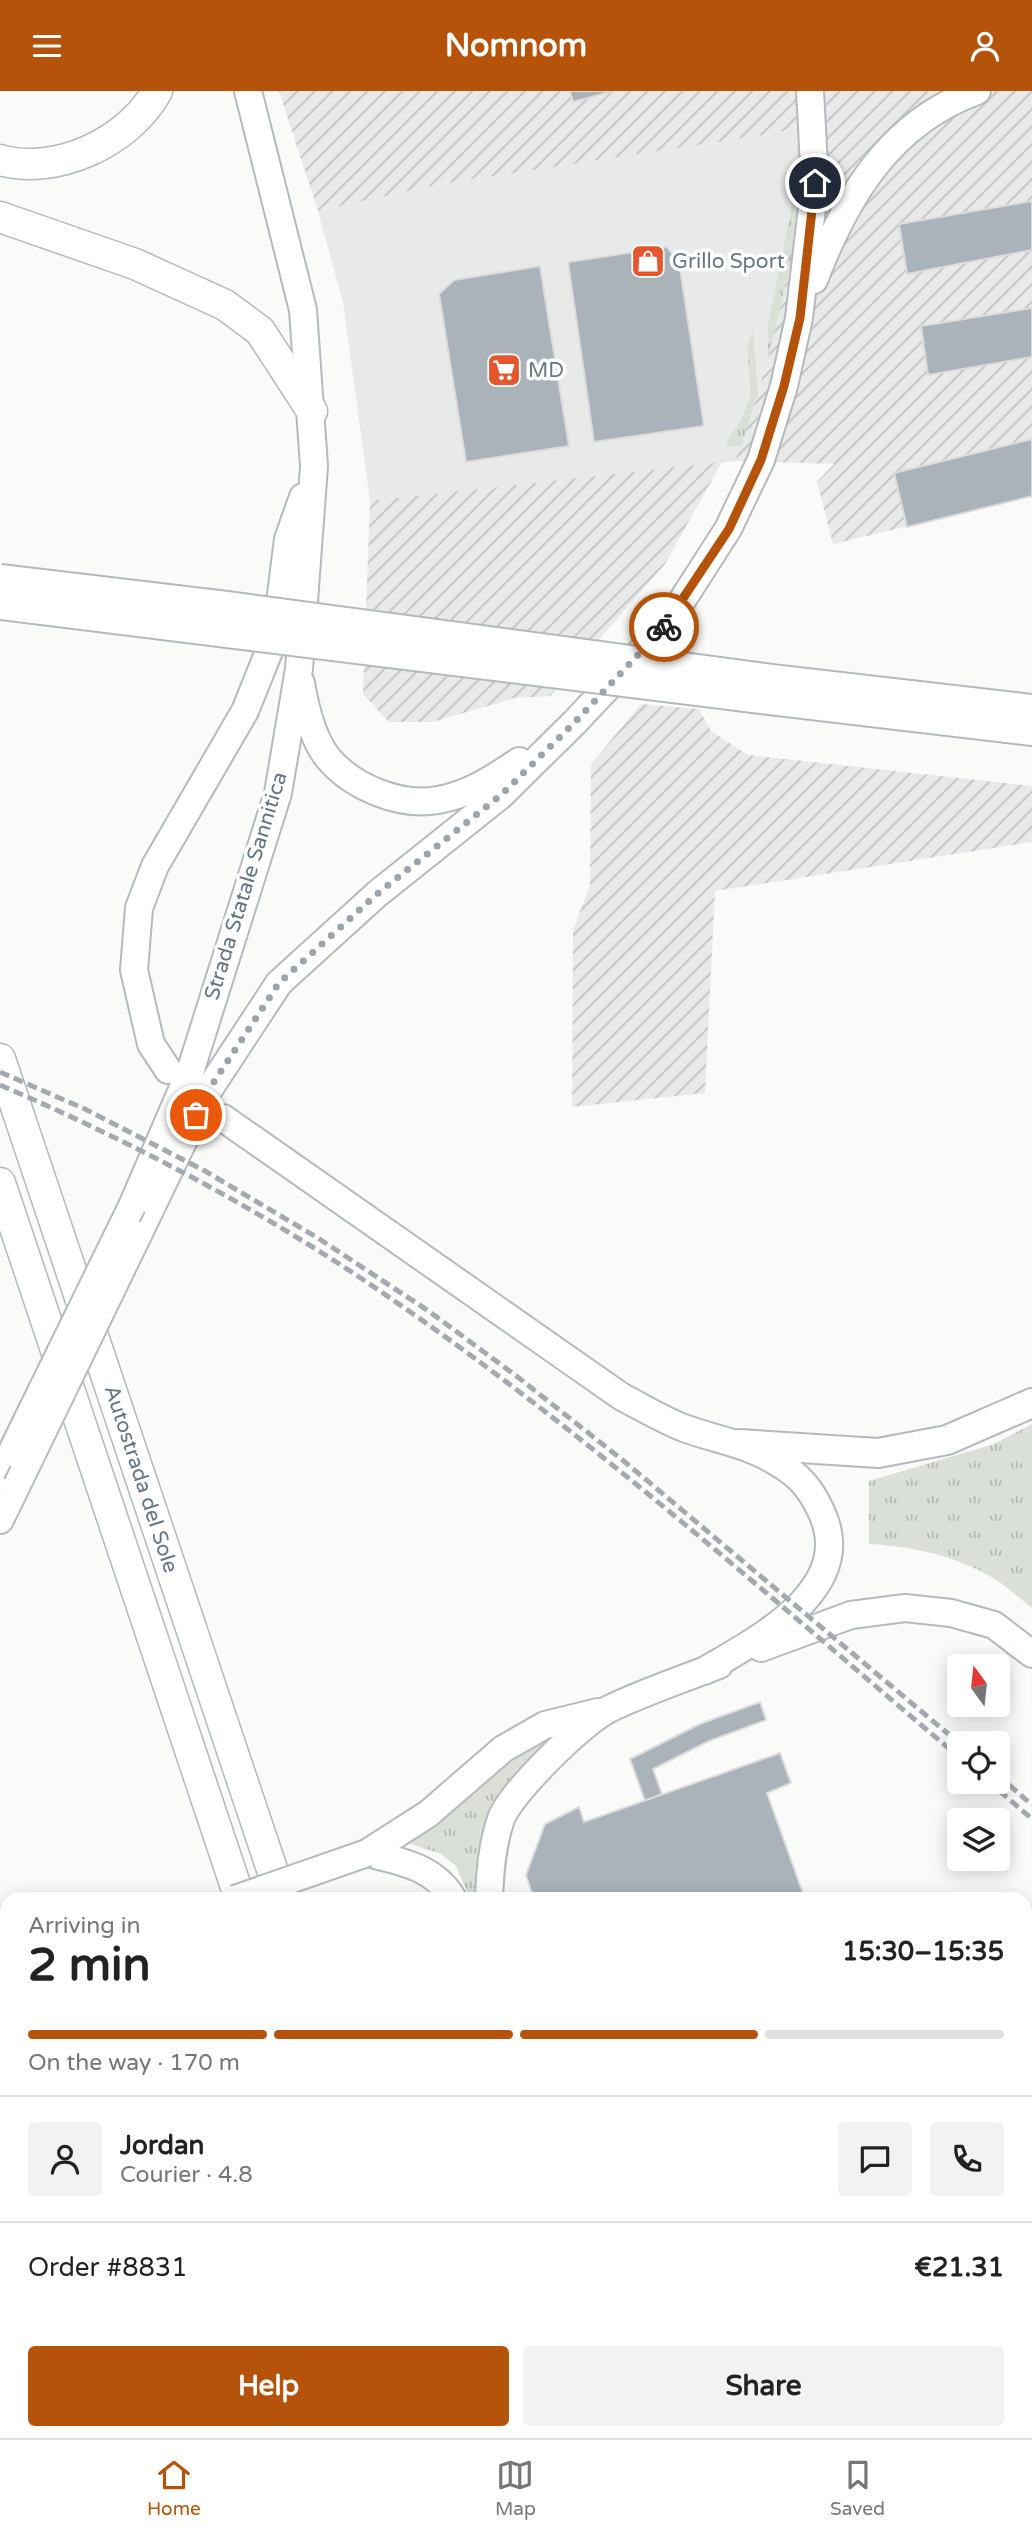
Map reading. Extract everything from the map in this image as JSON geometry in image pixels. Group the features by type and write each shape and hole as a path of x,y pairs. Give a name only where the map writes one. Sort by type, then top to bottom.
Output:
{"highway":[{"path":"0,160 10,163 40,163 72,157 103,145 130,125 157,91"},
{"path":"0,217 135,264 225,305 260,331 312,411"},
{"path":"0,579 241,608 1032,731"},
{"path":"0,605 779,690 1032,709"},
{"name":"Autostrada del Sole","path":"0,1059 280,1892"},
{"name":"Autostrada del Sole","path":"0,1183 235,1892"},
{"path":"740,1444 878,1453 947,1440 1032,1403"}],"main road":[{"name":"Strada Statale Sannitica","path":"0,1520 10,1471 132,1206 191,1069 274,806 299,669 314,466 312,411 303,310 248,91"},
{"path":"299,669 304,702 315,734 328,758 363,788 415,801 439,800 485,784 575,722 667,624 729,529 761,460 784,386 800,318 815,183 810,91"},
{"path":"800,318 830,240 863,180 878,160 903,135 934,112 978,91"},
{"path":"168,1070 151,1044 134,970 139,908 155,866 245,711 276,634 288,539 314,466"},
{"name":"Strada Statale Sannitica","path":"10,1471 138,1235 206,1094 279,983 377,894 501,795 575,722"},
{"path":"223,1118 622,1397 683,1428 740,1444 778,1462 809,1487 827,1524 827,1560 810,1597 771,1632 704,1671"},
{"path":"257,1892 367,1853 428,1814 503,1749 545,1725 606,1710 851,1615 905,1608 951,1613 994,1625 1032,1654"},
{"path":"489,1892 490,1868 501,1817 523,1785 561,1747 606,1710"},
{"path":"367,1853 410,1863 435,1877 447,1892"}],"shaded area":[{"path":"279,91 1032,91 1032,497 833,544 817,482 834,464 735,461 758,394 792,257 798,197 799,127 770,134 435,185 318,211"},
{"path":"800,127 798,197 792,257 758,394 735,461 370,501 343,302 318,211 435,185 770,134"},
{"path":"722,462 665,564 550,696 515,698 433,722 389,722 363,694 370,501"},
{"path":"641,704 699,709 711,731 748,755 1032,786 1032,842 715,891 705,1093 572,1107 573,930 590,885 591,764"}],"green space":[{"path":"800,127 798,197 792,257 768,360 768,325 790,216"},
{"path":"753,329 758,394 741,446 727,446 727,441 740,422 751,395 747,346"},
{"path":"1032,1424 1032,1608 998,1581 964,1563 918,1550 869,1544 869,1481 994,1444"},
{"path":"559,1733 526,1765 485,1892 467,1892 456,1866 441,1854 402,1841 497,1768 537,1743"}],"building":[{"path":"570,91 613,91 573,102"},
{"path":"1032,201 1032,250 907,274 899,224"},
{"path":"667,247 679,262 704,426 594,442 568,262"},
{"name":"MD","path":"540,266 569,446 466,462 439,294 454,280"},
{"path":"1032,308 1032,357 928,375 921,326"},
{"path":"1032,439 1032,496 907,527 894,473"},
{"path":"760,1702 766,1720 709,1741 653,1769 662,1794 645,1801 630,1759 700,1724"},
{"path":"780,1753 791,1783 767,1793 802,1892 532,1892 526,1875 545,1824 579,1807 584,1822"}],"railway":[{"path":"0,1072 85,1109 205,1171 318,1238 430,1312 625,1462 947,1733"},
{"path":"0,1085 49,1106 192,1177 284,1230 374,1287 451,1341 600,1455 745,1574 947,1747"},
{"path":"1010,1786 1032,1805"},
{"path":"1003,1794 1032,1819"}],"way so far":[{"path":"196,1115 206,1094 279,983 377,894 501,795 575,722 664,627"}],"place":[{"name":"Grillo Sport","path":"648,261"},
{"name":"MD","path":"504,370"}],"route":[{"path":"664,627 729,529 761,460 784,386 800,318 815,183"}]}
